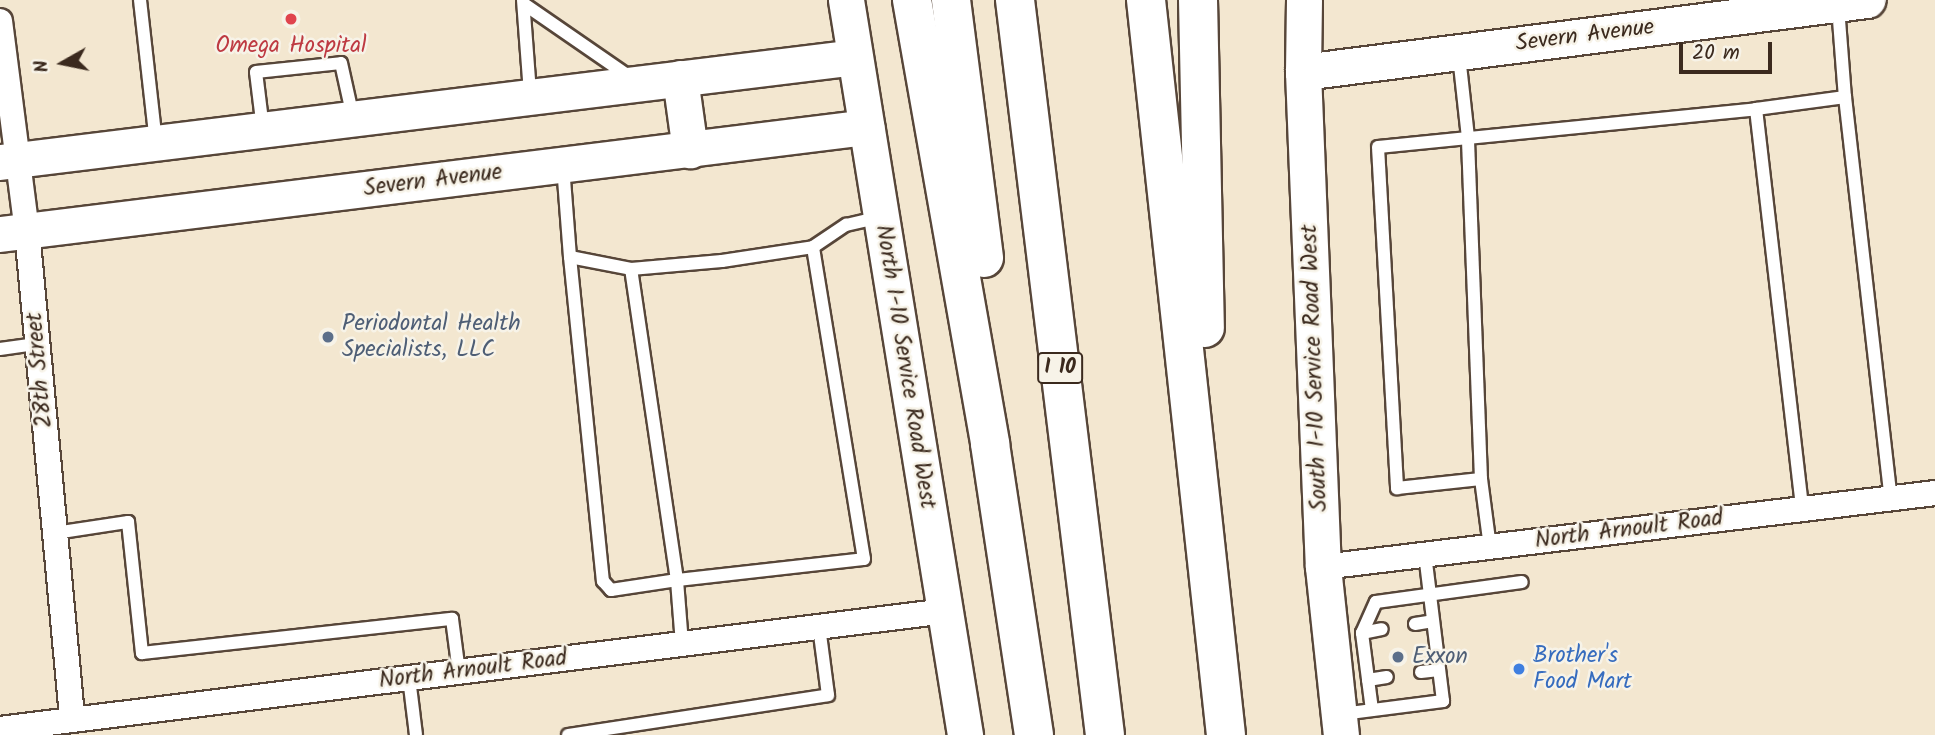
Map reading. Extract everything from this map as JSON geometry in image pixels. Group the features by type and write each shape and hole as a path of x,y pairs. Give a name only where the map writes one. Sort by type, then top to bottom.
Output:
{"highway":[{"path":"912,0 990,444 1034,735"},
{"path":"951,0 971,171 1053,735"},
{"name":"I 10","path":"1015,0 1105,735"},
{"path":"1146,0 1226,735"},
{"path":"1198,0 1210,575"}],"street":[{"name":"North I-10 Service Road West","path":"846,0 965,735"},
{"name":"South I-10 Service Road West","path":"1304,0 1303,72 1323,567 1350,720"},
{"name":"Severn Avenue","path":"1303,72 1852,2"},
{"name":"28th Street","path":"0,21 14,232 37,344 72,720"},
{"path":"10,160 855,57"},
{"path":"680,78 690,150"},
{"name":"Severn Avenue","path":"14,232 866,127"},
{"name":"North Arnoult Road","path":"1323,567 1935,493"},
{"name":"North Arnoult Road","path":"0,729 38,730 72,720 946,611"}],"lane":[{"path":"140,0 156,142"},
{"path":"524,2 639,83"},
{"path":"524,2 531,96"},
{"path":"1852,2 1845,97 1891,498"},
{"path":"1458,52 1468,138 1482,480 1490,547"},
{"path":"263,129 256,72 341,63 353,118"},
{"path":"1482,480 1397,488 1378,147 1756,109 1845,97"},
{"path":"1756,109 1802,509"},
{"path":"563,164 603,581 611,590 864,559 813,247"},
{"path":"570,257 631,269 722,261 813,247 846,225 880,216"},
{"path":"631,269 677,580 682,644"},
{"path":"0,349 37,344"},
{"path":"55,533 128,522 142,653 452,619 459,672"},
{"path":"1350,720 1443,701 1425,554"},
{"path":"1350,720 1368,680 1362,633 1376,602 1522,582"},
{"path":"1415,624 1433,621"},
{"path":"568,735 828,695 819,627"},
{"path":"1362,633 1382,629"},
{"path":"1422,672 1439,670"},
{"path":"1368,680 1388,677"},
{"path":"409,678 416,735"}],"place":[{"name":"Omega Hospital","path":"291,19"},
{"name":"Periodontal Health Specialists, LLC","path":"328,337"},
{"name":"Exxon","path":"1398,657"},
{"name":"Brother's Food Mart","path":"1519,669"}]}
